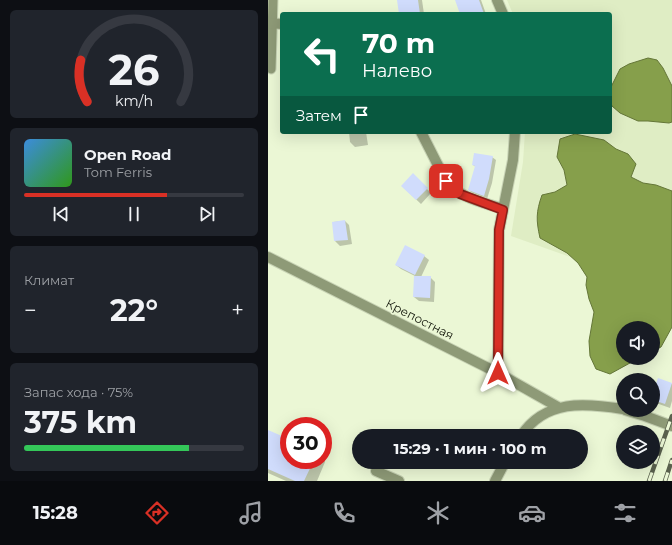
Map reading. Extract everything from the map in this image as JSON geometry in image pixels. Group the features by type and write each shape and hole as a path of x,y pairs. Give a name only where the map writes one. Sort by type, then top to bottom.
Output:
{"street":[{"path":"497,0 502,12"},
{"path":"422,134 450,187 460,194 503,210"},
{"path":"498,373 499,230 513,160 515,134"},
{"name":"Крепостная","path":"268,258 498,373 558,407"},
{"path":"528,429 540,416 558,407 581,405 604,406 616,408"},
{"path":"648,417 672,426"},
{"path":"495,481 501,469"},
{"path":"376,471 399,481"}],"lane":[{"path":"271,69 274,24 273,0"}],"shaded area":[{"path":"507,0 672,0 672,293 511,236 523,162 525,134 612,134 612,12 512,12"},
{"path":"648,58 657,60 663,68 672,86 672,122 638,121 620,113 612,106 612,85 620,69 629,64"},
{"path":"575,134 604,140 616,149 628,154 636,164 631,177 643,183 656,185 672,191 672,327 660,348 660,321 616,321 616,365 626,365 610,374 596,369 590,356 589,341 594,312 586,285 587,277 578,263 567,253 540,238 537,216 542,195 555,192 567,185 564,170 557,157 560,139"}],"building":[{"path":"397,0 418,0 420,12 399,12"},
{"path":"455,0 479,0 483,12 459,12"},
{"path":"474,153 493,156 484,196 468,190 475,166 472,165"},
{"path":"413,173 428,188 416,200 401,186"},
{"path":"345,220 348,240 334,241 332,222"},
{"path":"405,245 425,255 415,275 395,265"},
{"path":"414,276 431,276 430,298 413,297"},
{"path":"660,379 672,383 665,404 660,402"},
{"path":"268,430 280,435 280,469 310,469 304,481 295,481 268,469"}],"railway":[{"path":"649,481 672,416"},
{"path":"665,481 672,460"}],"route":[{"path":"446,181 450,187 460,194 503,210 499,230 498,373"}]}
